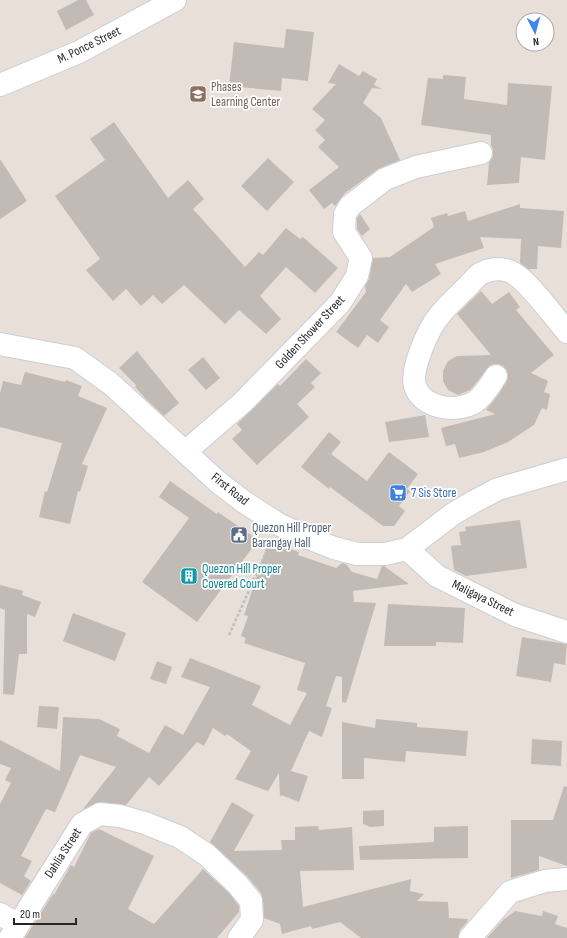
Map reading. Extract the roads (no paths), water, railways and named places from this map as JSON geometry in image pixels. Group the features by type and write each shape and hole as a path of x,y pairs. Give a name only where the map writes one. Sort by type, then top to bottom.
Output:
{"street":[{"name":"M. Ponce Street","path":"0,85 79,52 175,0"},
{"name":"Golden Shower Street","path":"186,451 242,403 340,303 357,276 361,258 344,232 345,214 350,206 385,180 416,167 481,153"},
{"path":"496,376 486,391 476,402 461,408 445,408 433,404 422,396 415,386 417,359 438,317 482,273 496,269 509,271 522,279 567,332"},
{"name":"First Road","path":"0,344 75,358 111,384 244,502 280,525 306,537 334,548 357,554 385,554 407,549 454,514 498,489 567,469"},
{"name":"Maligaya Street","path":"407,549 437,576 516,615 567,632"},
{"name":"Dahlia Street","path":"9,925 82,824 100,814 120,816 145,823 180,837 207,855 238,885 251,901 252,920 239,938"},
{"path":"470,938 510,892 545,881 567,879"}],"place":[{"name":"Phases Learning Center","path":"198,94"},
{"name":"7 Sis Store","path":"398,493"},
{"name":"Quezon Hill Proper Barangay Hall","path":"239,535"},
{"name":"Quezon Hill Proper Covered Court","path":"189,576"}]}
